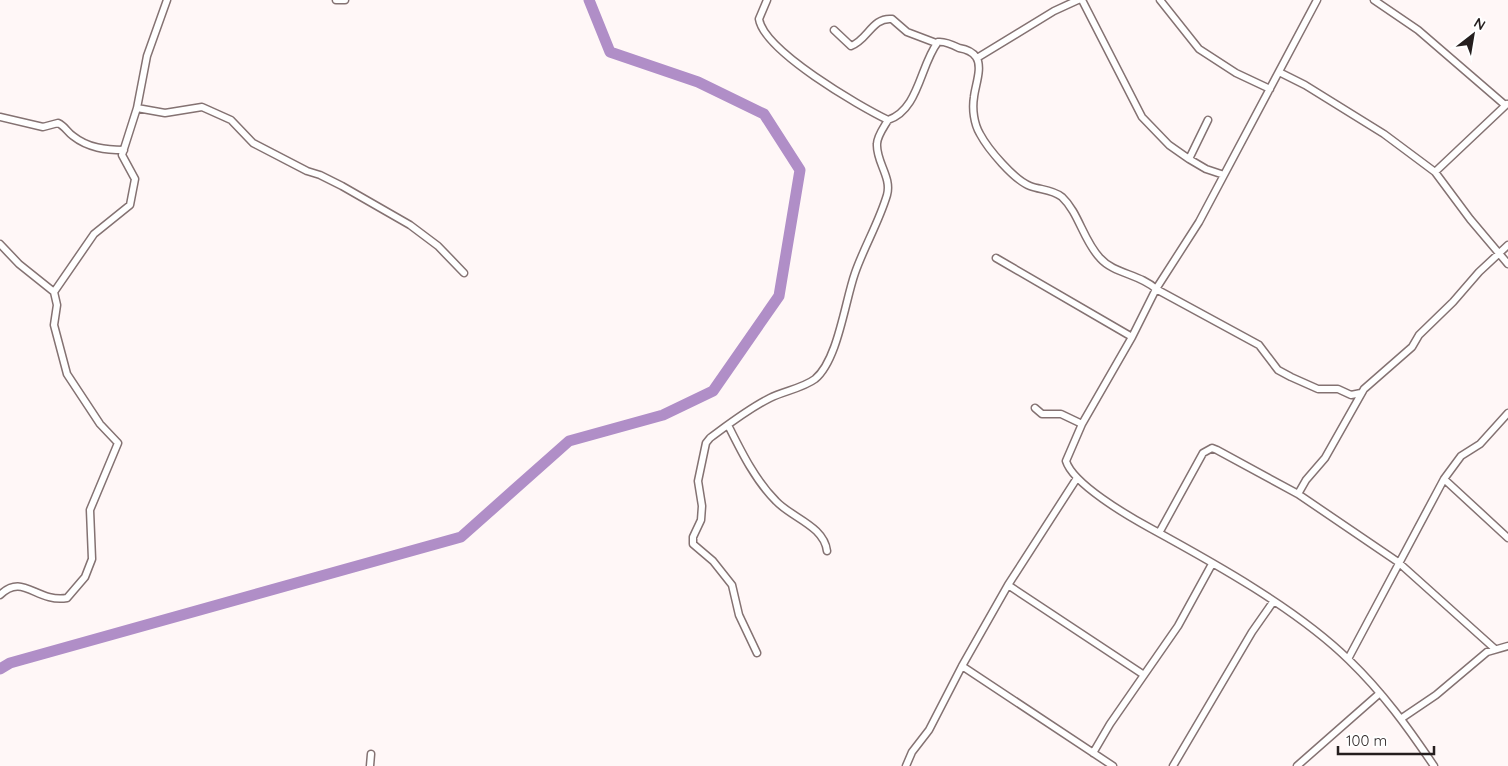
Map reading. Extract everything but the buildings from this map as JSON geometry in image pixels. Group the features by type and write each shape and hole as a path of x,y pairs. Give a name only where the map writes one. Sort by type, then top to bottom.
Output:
{"street":[{"path":"54,292 94,234 130,205 135,179 131,169 123,160 124,150 137,108 146,56 167,0"},
{"path":"336,0 346,0"},
{"path":"767,0 759,22 774,44 810,73 866,109 888,120"},
{"path":"977,58 1054,11 1080,0 1142,117 1169,144 1189,159 1206,169 1224,175"},
{"path":"1160,0 1199,50 1236,73 1270,89"},
{"path":"1318,0 1199,222 1156,288 1132,337 1082,424 1066,461 1068,470 1123,512 1212,564 1305,623 1348,659 1380,692 1402,718 1434,766"},
{"path":"1374,0 1418,30 1506,104 1435,172"},
{"path":"834,30 851,46 861,42 875,24 882,20 892,19 907,32 936,43 940,41 965,49 977,58 978,72 973,99 975,121 980,134 993,153 1029,186 1049,190 1060,196 1068,204 1086,241 1106,264 1147,281 1156,288 1259,345 1278,370 1291,378 1318,389 1338,389 1351,395 1361,393"},
{"path":"757,652 739,615 732,585 714,561 695,547 692,540 701,520 702,506 698,481 707,441 758,405 815,378 825,367 840,330 855,273 887,194 887,179 878,158 877,144 888,120 905,110 912,99 925,64 936,43"},
{"path":"1279,72 1305,85 1384,134 1435,172 1508,264"},
{"path":"137,108 165,113 202,107 231,120 253,143 306,171 342,186 410,226 438,246 464,273"},
{"path":"0,117 43,127 58,123 75,138 93,146 103,150 124,150"},
{"path":"1189,159 1208,120"},
{"path":"0,244 19,264 54,292 58,305 54,325 67,374 100,424 118,445 90,510 92,559 78,587 67,598 61,599 43,597 21,586 12,586 0,595"},
{"path":"1298,494 1306,480 1325,458 1361,393 1413,346 1419,335 1453,302 1479,272 1508,245"},
{"path":"996,258 1132,337"},
{"path":"1035,408 1042,414 1061,414 1082,424"},
{"path":"1348,659 1398,562 1444,479 1461,456 1480,444 1508,413"},
{"path":"728,425 742,455 775,500 795,518 820,534 826,542 827,551"},
{"path":"1159,533 1175,508 1199,458 1207,449 1212,448 1221,451 1298,494 1398,562 1495,648"},
{"path":"906,766 912,752 929,730 962,666 1008,585 1077,478"},
{"path":"1444,479 1508,538"},
{"path":"1093,753 1178,626 1187,605 1212,564"},
{"path":"1008,585 1144,675"},
{"path":"1173,766 1252,632 1273,602"},
{"path":"1402,718 1436,695 1481,657 1495,648 1508,646"},
{"path":"962,666 1113,766"},
{"path":"1297,766 1380,692"},
{"path":"370,766 371,754"}],"waterway":[{"path":"0,669 10,663 461,537 569,441 663,415 713,391 779,296 800,170 764,114 698,82 610,52 589,0"}]}
